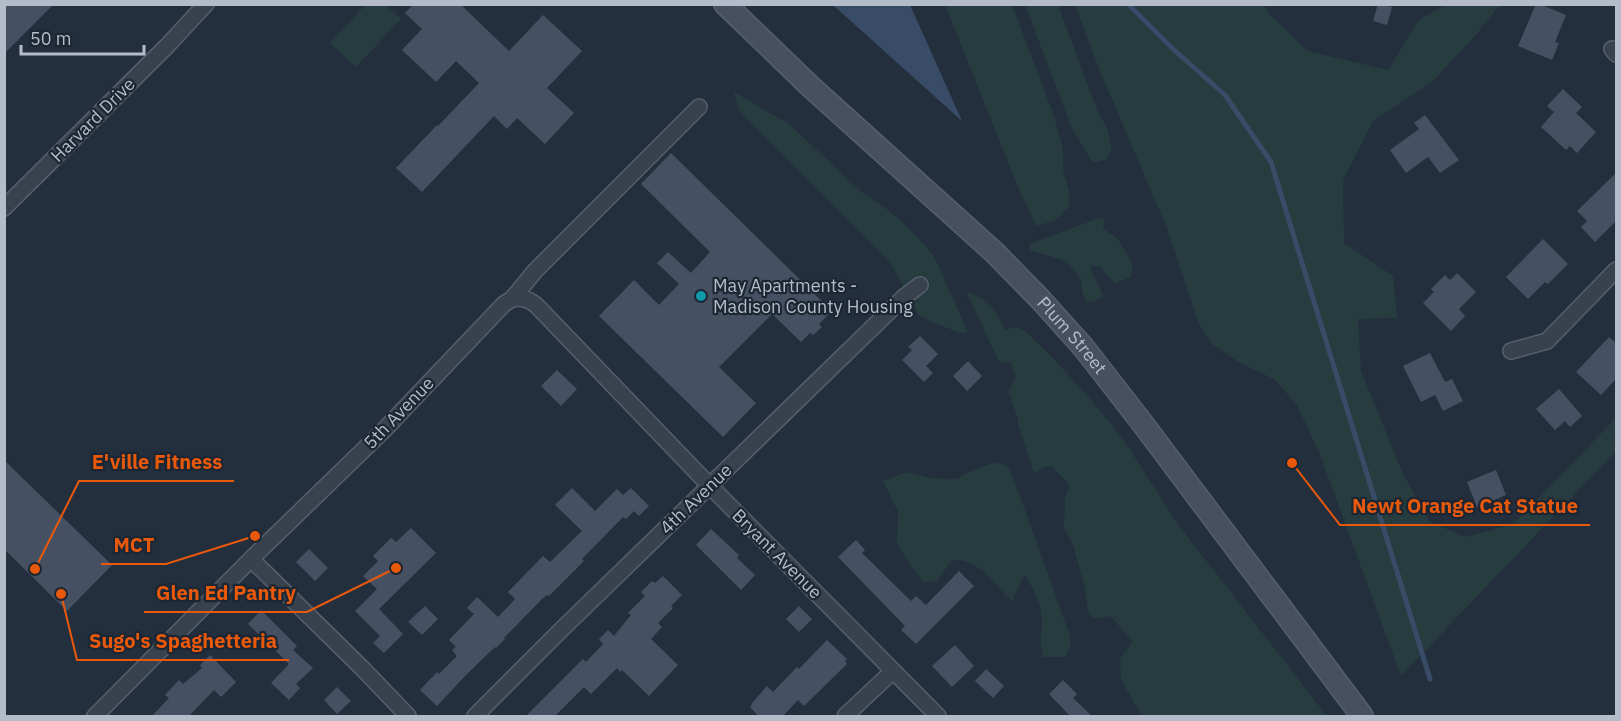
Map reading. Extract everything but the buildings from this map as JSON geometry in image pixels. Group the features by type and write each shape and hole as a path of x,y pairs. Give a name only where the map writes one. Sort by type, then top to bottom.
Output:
{"main road":[{"name":"Plum Street","path":"725,4 811,87 995,253 1084,348 1362,717"}],"street":[{"name":"Harvard Drive","path":"4,208 167,46 206,4"},
{"name":"5th Avenue","path":"95,717 251,559 384,430 504,304 512,299 535,271 699,107"},
{"path":"1511,351 1547,342 1617,270"},
{"name":"4th Avenue","path":"475,717 561,630 904,297 920,285"},
{"name":"Bryant Avenue","path":"512,299 529,300 536,305 710,486 938,717"},
{"path":"251,559 363,669 408,717"},
{"path":"845,717 893,671"}],"green space":[{"path":"366,4 386,5 401,19 356,67 330,43"},
{"path":"945,5 1012,5 1054,116 1063,149 1063,170 1069,191 1069,207 1054,221 1036,226"},
{"path":"1025,5 1058,5 1098,112 1108,130 1112,149 1107,159 1093,163 1073,131"},
{"path":"1075,5 1263,5 1272,17 1308,51 1388,70 1419,20 1445,5 1500,5 1433,81 1373,121 1343,180 1344,243 1393,276 1397,318 1358,319 1361,371 1403,474 1430,522 1466,537 1513,524 1616,418 1616,451 1401,676 1320,455 1297,405 1274,379 1240,363 1212,344 1199,324 1166,226 1099,69"},
{"path":"734,92 787,122 865,195 882,205 910,229 934,256 968,332 960,333 918,314 891,264 739,111"},
{"path":"1102,217 1105,220 1103,229 1117,238 1133,264 1131,277 1116,283 1100,266 1091,266 1103,296 1093,302 1086,302 1081,279 1066,261 1030,250 1029,244"},
{"path":"966,292 974,294 991,305 1005,330 1016,327 1025,331 1088,396 1125,442 1177,523 1327,716 1142,716 1121,680 1120,659 1133,641 1110,616 1092,619 1087,607 1085,588 1073,545 1064,527 1065,497 1070,486 1052,466 1043,467 1034,473 1008,391 1016,377 1011,362 1000,363"},
{"path":"996,462 1008,467 1070,636 1071,644 1065,657 1043,657 1041,611 1035,592 1024,575 1012,601 980,569 963,561 952,560 937,581 924,583 897,544 898,512 883,481 907,472 930,478 956,479"}],"water":[{"path":"833,5 910,5 962,121"}],"waterway":[{"path":"1128,4 1173,49 1225,95 1271,162 1430,679"}],"place":[{"name":"May Apartments - Madison County Housing","path":"701,296"},
{"name":"Newt Orange Cat Statue","path":"1292,463"},
{"name":"MCT","path":"255,536"},
{"name":"Glen Ed Pantry","path":"396,568"},
{"name":"E'ville Fitness","path":"35,569"},
{"name":"Sugo's Spaghetteria","path":"61,594"}]}
